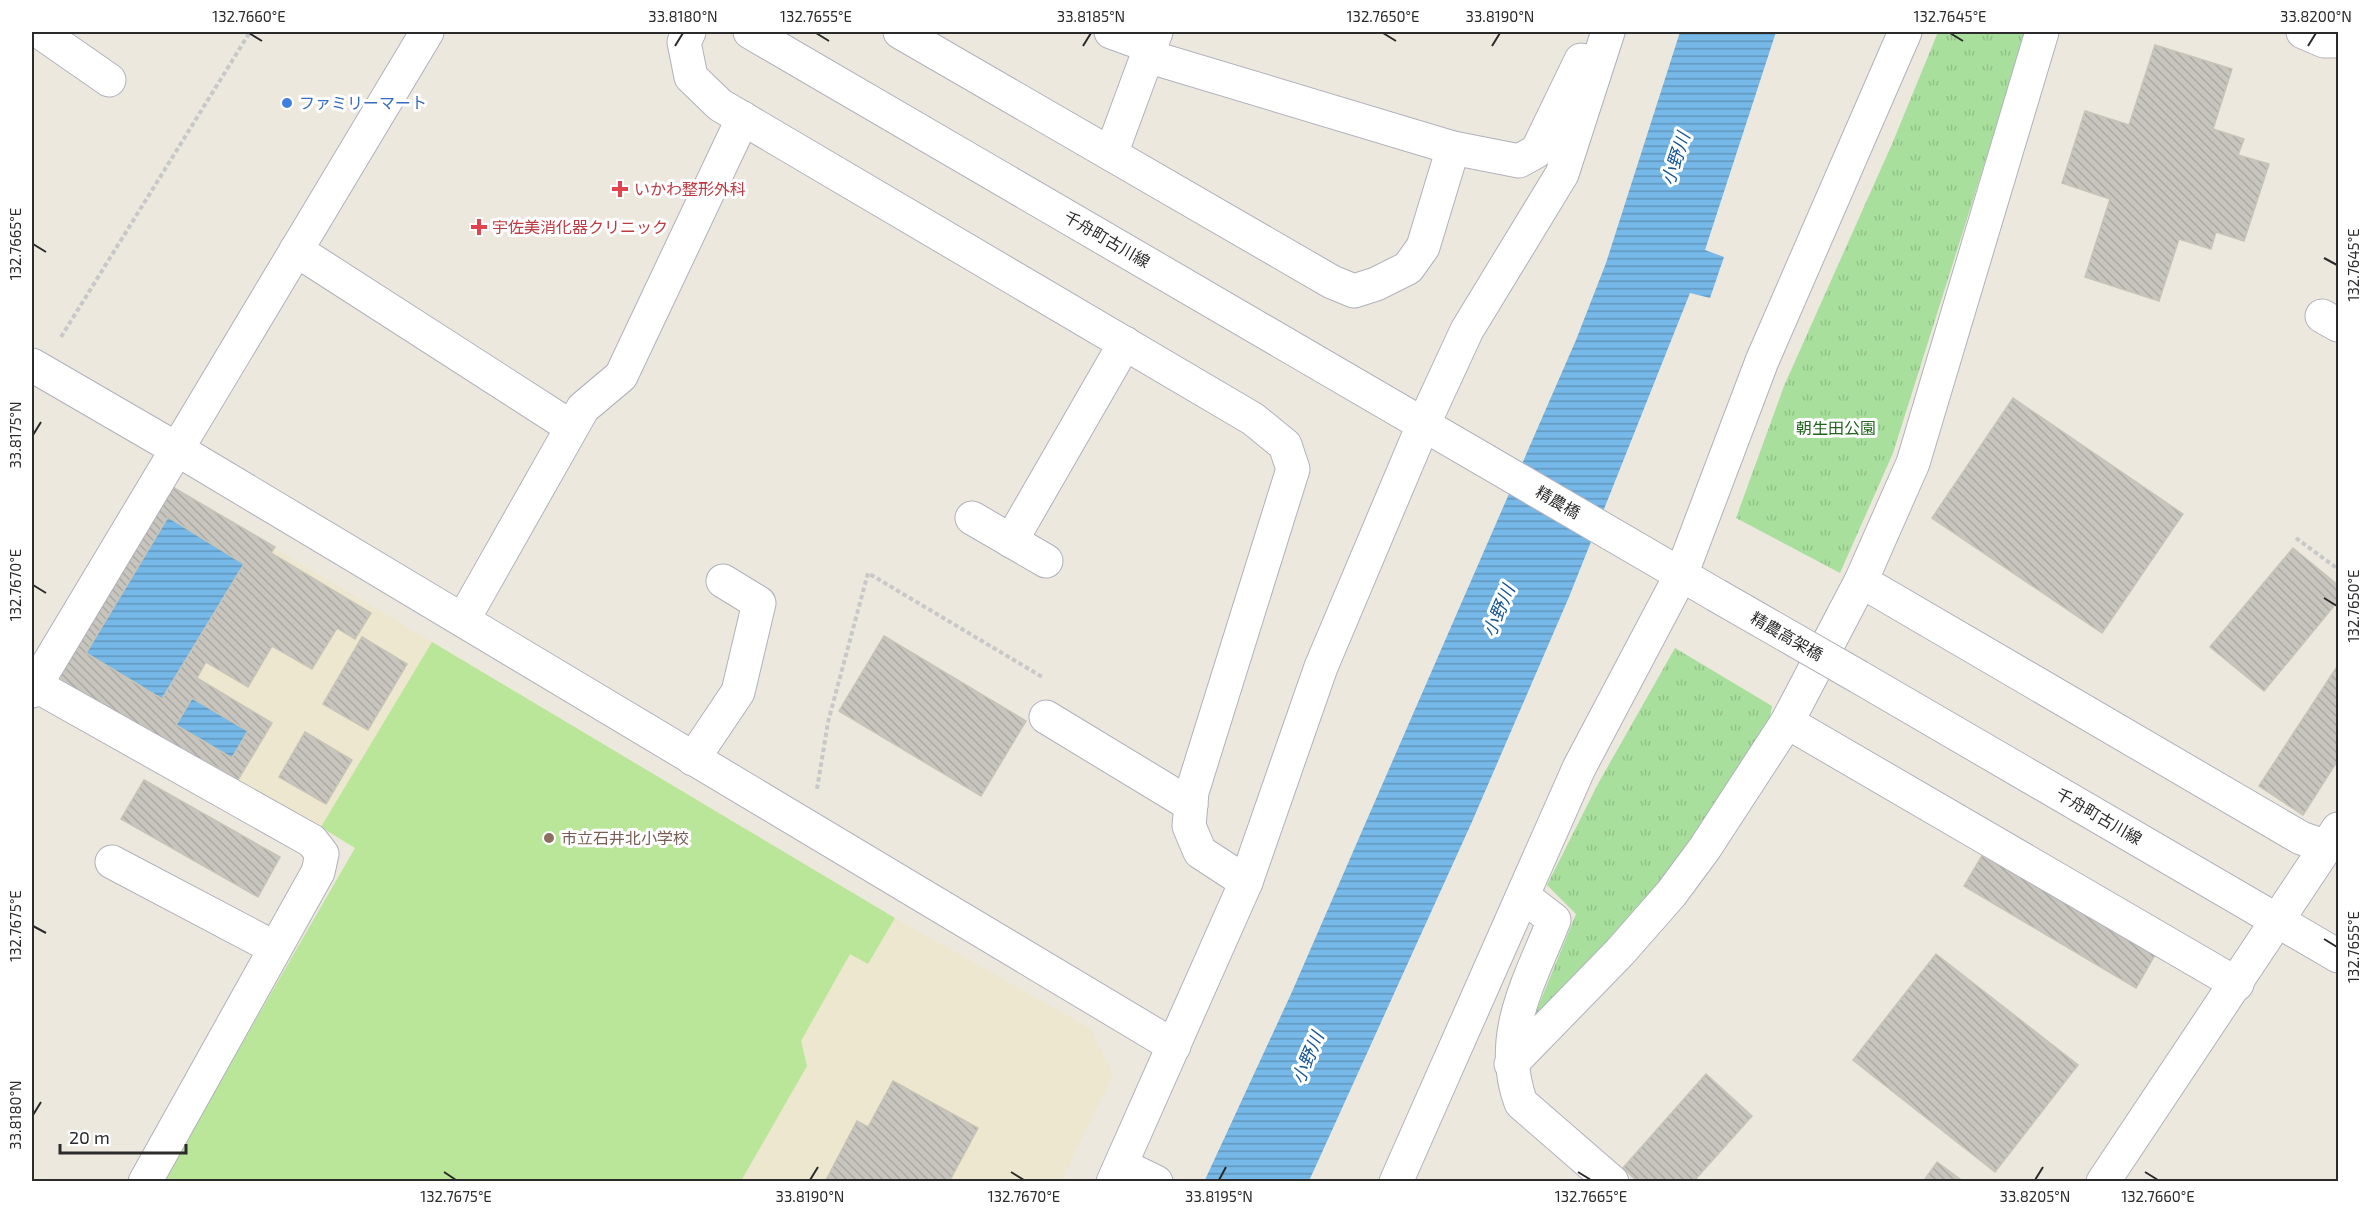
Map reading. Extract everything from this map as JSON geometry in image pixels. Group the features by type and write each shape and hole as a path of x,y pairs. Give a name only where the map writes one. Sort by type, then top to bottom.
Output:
{"street":[{"path":"40,32 109,80"},
{"path":"145,1182 318,872 322,854 312,841 33,688 175,448 427,32"},
{"path":"690,32 684,42 690,77 720,105 1253,419 1285,445 1293,469 1192,792 1189,826 1200,852 1246,882"},
{"name":"千舟町古川線","path":"750,32 1463,446"},
{"path":"900,32 1332,282 1354,291 1376,284 1407,268 1424,247 1453,148"},
{"path":"1111,32 1453,148 1519,161 1537,151 1587,52 1608,32"},
{"path":"1396,1182 1579,768 1681,575 1762,361 1905,32"},
{"path":"1511,1064 1606,967 1671,894 1787,723 1861,581 1912,463 2042,32"},
{"path":"2303,32 2324,41 2338,41"},
{"path":"1111,154 1151,45"},
{"path":"1154,1181 1117,1173 1246,882 1321,668 1424,423 1467,330 1562,174 1587,52"},
{"path":"462,620 584,408 621,376 743,118"},
{"path":"296,250 571,428"},
{"path":"1011,541 1125,344"},
{"path":"32,365 175,448 1174,1046"},
{"name":"精農橋","path":"1463,446 1681,575"},
{"path":"972,518 1046,561"},
{"name":"精農高架橋","path":"1681,575 1859,677"},
{"path":"693,759 738,692 759,603 723,581"},
{"path":"1861,581 2301,838 2333,838"},
{"name":"千舟町古川線","path":"1859,677 2338,956"},
{"path":"1046,717 1191,805"},
{"path":"1787,723 2237,984"},
{"path":"2103,1182 2333,838"},
{"path":"112,862 275,948"},
{"path":"1523,896 1554,920 1515,1018 1511,1042 1511,1064 1521,1102 1612,1182"}],"path":[{"path":"58,343 250,32"},
{"path":"2296,538 2338,569"},
{"path":"811,829 828,722 868,573 1050,681"}],"shaded area":[{"name":"市立石井北小学校","path":"164,482 895,918 1091,1029 1113,1075 1061,1181 162,1181 355,848 210,764 204,774 69,693 60,676"}],"green space":[{"name":"朝生田公園","path":"1938,32 2026,32 1893,453 1840,573 1736,518 1784,386 1892,144"},
{"name":"市立石井北小学校","path":"432,642 895,918 868,964 850,954 801,1041 807,1066 741,1181 162,1182 355,848 321,827"},
{"path":"1675,648 1772,706 1768,728 1658,891 1533,1019 1576,914 1547,885 1599,782"}],"water":[{"name":"小野川","path":"1680,32 1776,32 1705,250 1724,257 1710,298 1690,293 1569,597 1471,824 1309,1181 1204,1182 1291,994 1576,340 1606,263"},
{"path":"168,517 244,564 162,699 86,653"},
{"path":"192,698 248,731 232,758 176,725"}],"building":[{"path":"2155,45 2232,69 2213,129 2244,139 2238,155 2269,164 2244,241 2216,232 2211,249 2179,239 2159,301 2085,277 2110,199 2062,183 2085,111 2129,125"},
{"path":"2013,398 2183,514 2102,633 1932,518"},
{"path":"164,482 275,547 271,553 371,613 355,639 337,628 312,669 272,646 248,687 206,662 197,678 272,723 238,780 210,763 204,774 69,693 60,676","holes":["168,517 244,564 162,699 86,653","192,698 248,731 232,758 176,725"]},
{"path":"2293,548 2338,585 2338,601 2264,691 2210,647"},
{"path":"884,636 1026,721 981,796 839,711"},
{"path":"362,637 407,664 368,730 323,704"},
{"path":"2338,665 2338,760 2303,815 2259,786"},
{"path":"305,732 352,760 326,804 279,777"},
{"path":"144,780 280,857 258,897 121,819"},
{"path":"1983,854 2155,955 2136,988 1964,886"},
{"path":"1936,954 2078,1065 1995,1172 1853,1060"},
{"path":"1706,1074 1752,1116 1693,1182 1638,1182 1623,1168"},
{"path":"893,1081 978,1128 949,1182 825,1182 857,1121 868,1127"},
{"path":"1937,1162 1964,1182 1923,1182"}],"place":[{"name":"ファミリーマート","path":"287,103"},
{"name":"いかわ整形外科","path":"620,189"},
{"name":"宇佐美消化器クリニック","path":"479,227"},
{"name":"市立石井北小学校","path":"549,838"}]}
